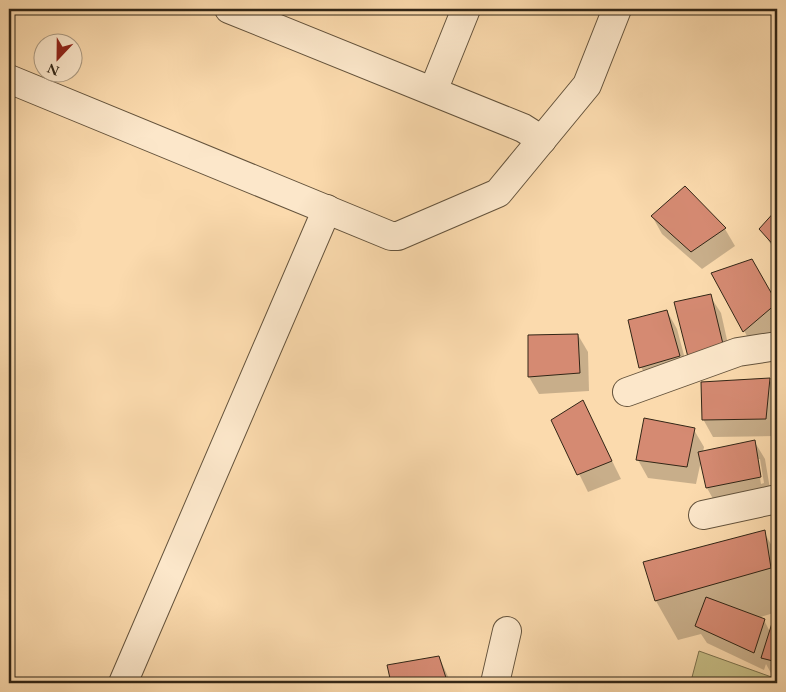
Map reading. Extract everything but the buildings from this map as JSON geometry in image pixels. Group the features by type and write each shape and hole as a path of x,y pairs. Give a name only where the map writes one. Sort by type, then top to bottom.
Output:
{"street":[{"path":"229,9 523,128 542,140"},
{"path":"433,91 466,9"},
{"path":"9,79 391,236 398,236 498,194 586,85 616,9"},
{"path":"123,683 327,209"},
{"path":"627,392 738,352 777,346"},
{"path":"703,516 777,499"},
{"path":"495,683 507,631"}],"shaded area":[{"path":"699,651 777,679 777,683 697,683 691,681"}]}
